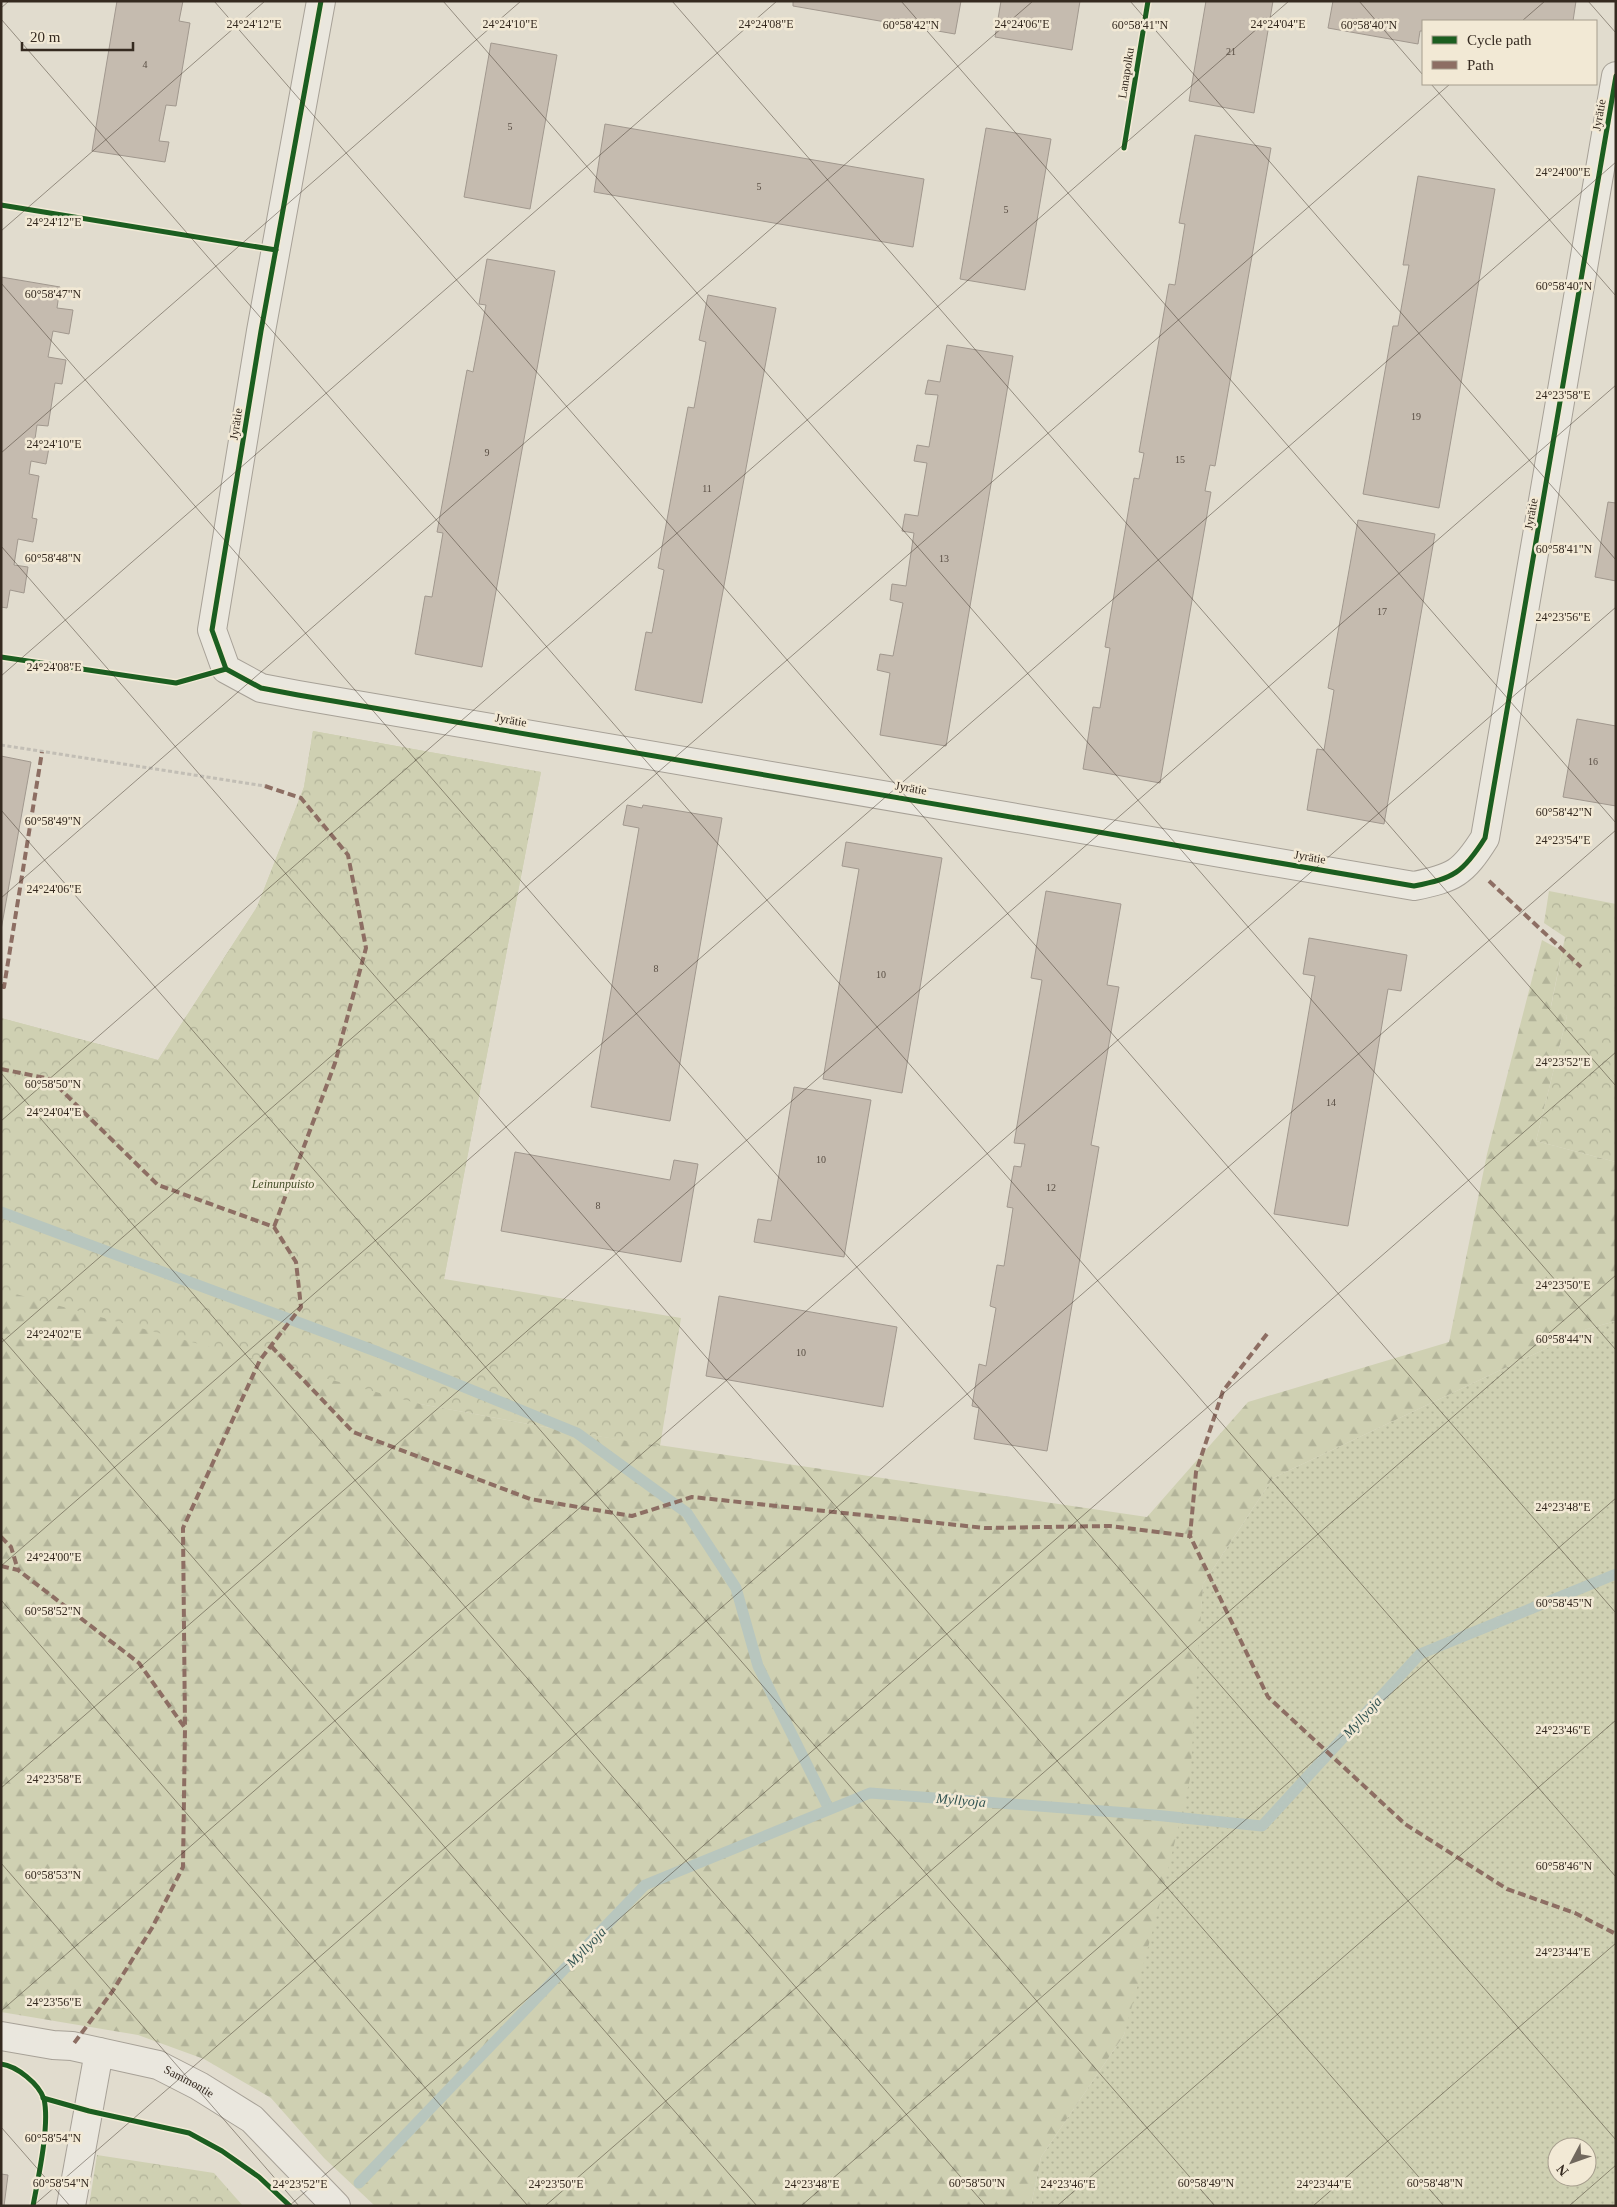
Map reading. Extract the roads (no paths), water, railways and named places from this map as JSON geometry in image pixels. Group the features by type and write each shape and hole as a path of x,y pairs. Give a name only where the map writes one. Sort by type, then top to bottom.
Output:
{"street":[{"name":"Jyrätie","path":"321,1 261,332 212,630 226,669 261,688 1414,886 1446,879 1470,862 1485,838 1616,76"},
{"name":"Sammontie","path":"1,2036 99,2052 158,2065 199,2086 252,2119 336,2206"},
{"path":"72,2206 99,2052"}],"waterway":[{"path":"1,1212 378,1352 577,1433 687,1513 736,1588 758,1666 829,1809"},
{"name":"Myllyoja","path":"359,2183 645,1885 870,1793 1154,1815 1262,1826 1420,1654 1616,1574"}],"park label":[{"name":"Leinunpuisto","path":"283,1184"}]}
